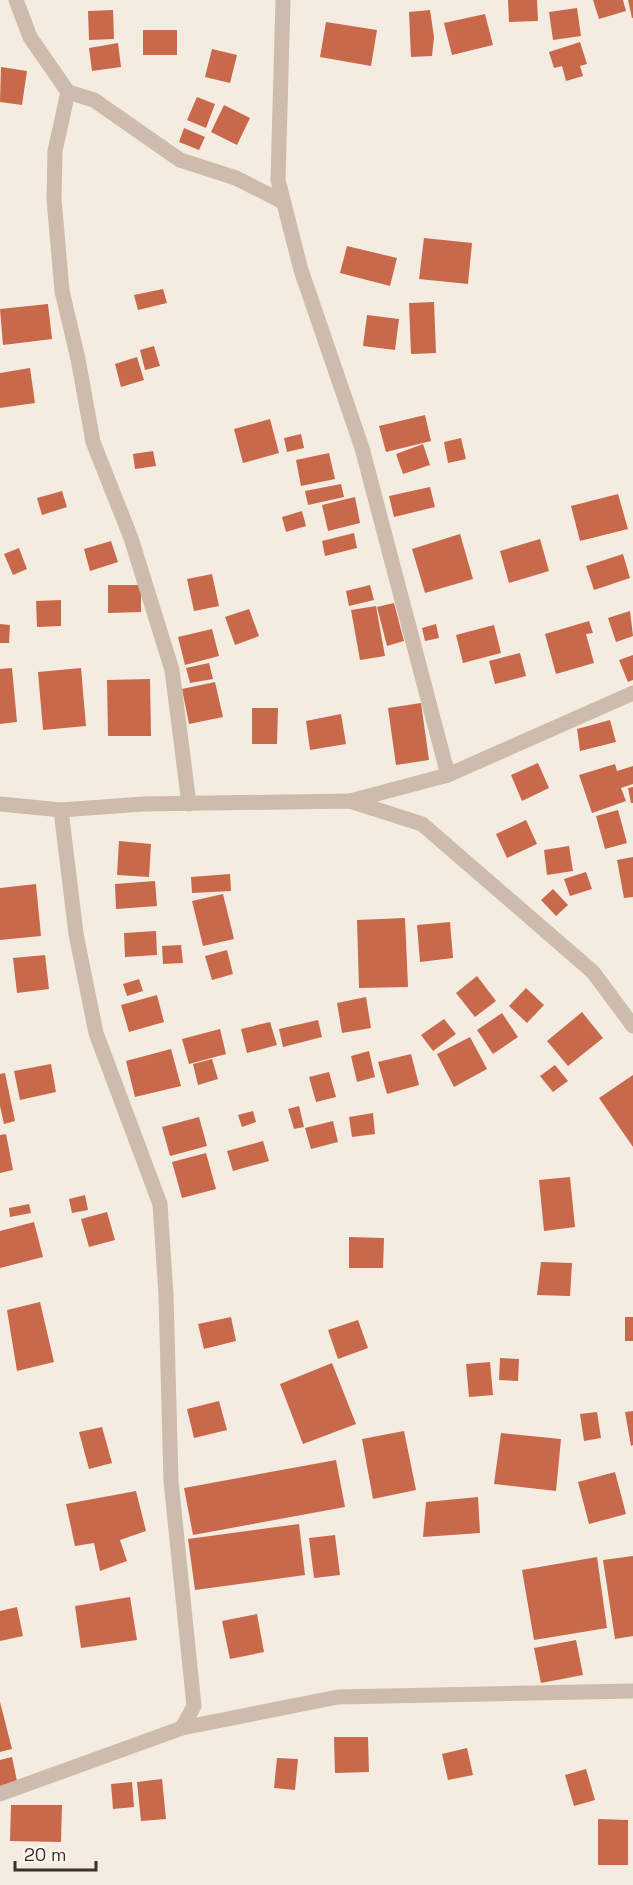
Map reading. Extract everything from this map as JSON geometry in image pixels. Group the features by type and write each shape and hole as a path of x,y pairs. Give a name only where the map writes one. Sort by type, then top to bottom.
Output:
{"street":[{"path":"16,0 30,37 68,92 94,100 180,160 236,178 284,202"},
{"path":"283,0 278,180 302,270 362,448 448,775"},
{"path":"68,92 55,151 54,199 62,291 78,359 93,442 131,538 172,670 189,804"},
{"path":"0,804 61,810 189,804 350,801 448,775 633,693"},
{"path":"350,801 422,824 592,972 633,1026"},
{"path":"61,810 76,934 96,1033 160,1204 171,1481 194,1706 182,1728"},
{"path":"0,1794 182,1728 338,1697 633,1691"}],"building":[{"path":"508,0 537,0 538,21 509,22"},
{"path":"593,0 623,0 626,11 599,19"},
{"path":"628,0 633,0 633,18 632,18"},
{"path":"577,8 581,36 553,40 549,12"},
{"path":"113,10 114,39 89,40 88,11"},
{"path":"430,10 434,37 432,56 411,57 409,12"},
{"path":"485,14 493,45 452,55 444,23"},
{"path":"326,22 377,30 371,66 320,57"},
{"path":"143,30 177,30 177,55 143,55"},
{"path":"580,42 587,64 580,66 583,76 566,81 562,66 554,68 549,52"},
{"path":"118,43 121,67 92,71 89,48"},
{"path":"212,49 237,55 230,83 205,77"},
{"path":"1,67 27,71 22,105 0,102"},
{"path":"197,97 215,104 206,128 187,120"},
{"path":"224,105 250,118 237,145 211,132"},
{"path":"184,128 205,137 199,150 179,142"},
{"path":"424,238 472,243 468,284 419,279"},
{"path":"347,246 397,258 390,286 340,273"},
{"path":"163,289 167,303 138,310 134,295"},
{"path":"434,302 436,353 411,354 409,303"},
{"path":"48,304 52,339 3,345 0,309"},
{"path":"367,315 399,319 395,350 363,346"},
{"path":"154,346 160,366 145,370 140,350"},
{"path":"137,357 144,380 121,387 115,364"},
{"path":"30,368 35,403 0,408 0,373"},
{"path":"425,415 431,441 386,452 379,426"},
{"path":"270,419 279,453 243,463 234,429"},
{"path":"301,434 304,448 287,452 284,438"},
{"path":"461,438 466,459 448,463 444,442"},
{"path":"423,444 430,465 403,474 396,454"},
{"path":"153,451 156,466 135,469 133,454"},
{"path":"329,453 335,479 301,486 296,460"},
{"path":"341,484 344,497 308,505 305,491"},
{"path":"430,487 435,507 394,517 389,496"},
{"path":"62,491 67,507 42,515 37,498"},
{"path":"618,494 628,529 580,541 571,506"},
{"path":"355,497 360,523 328,531 322,505"},
{"path":"302,511 306,526 286,532 282,517"},
{"path":"354,533 357,548 325,556 322,541"},
{"path":"460,534 473,579 425,593 412,549"},
{"path":"540,539 549,571 509,583 500,551"},
{"path":"111,541 118,562 90,571 84,549"},
{"path":"19,548 27,569 13,575 4,554"},
{"path":"623,554 630,578 594,590 586,566"},
{"path":"212,574 219,606 194,611 187,579"},
{"path":"108,585 141,585 141,612 108,613"},
{"path":"370,585 374,600 349,606 346,591"},
{"path":"61,600 61,626 37,627 36,601"},
{"path":"394,603 404,641 387,646 377,607"},
{"path":"376,606 385,656 360,660 351,610"},
{"path":"249,609 259,636 235,645 225,617"},
{"path":"630,611 633,636 616,642 608,618"},
{"path":"589,621 593,633 586,634 594,663 556,674 545,634"},
{"path":"0,624 10,625 9,643 0,643"},
{"path":"436,624 439,638 425,641 422,628"},
{"path":"494,625 501,653 463,663 456,635"},
{"path":"212,629 219,656 185,665 178,637"},
{"path":"520,653 526,676 495,684 489,661"},
{"path":"633,655 633,680 628,682 619,660"},
{"path":"209,663 213,679 190,683 186,668"},
{"path":"12,668 17,722 0,724 0,669"},
{"path":"81,668 86,726 43,730 38,672"},
{"path":"150,679 151,736 108,736 107,680"},
{"path":"215,682 223,717 189,724 182,689"},
{"path":"421,703 429,760 396,765 388,708"},
{"path":"252,708 278,708 277,744 252,744"},
{"path":"341,714 346,744 310,750 306,721"},
{"path":"610,720 616,742 580,751 577,729"},
{"path":"538,763 549,788 522,801 511,775"},
{"path":"615,764 617,771 633,766 633,784 621,788 626,801 592,813 579,775"},
{"path":"633,787 633,803 631,803 628,788"},
{"path":"618,810 627,843 605,849 596,816"},
{"path":"526,820 537,844 507,858 496,834"},
{"path":"119,841 151,844 149,877 117,875"},
{"path":"569,846 573,871 547,875 544,850"},
{"path":"633,857 633,897 624,898 617,860"},
{"path":"586,872 592,889 570,896 564,879"},
{"path":"230,874 231,891 192,893 191,877"},
{"path":"155,881 157,906 116,909 115,884"},
{"path":"36,884 41,936 0,940 0,888"},
{"path":"553,889 568,905 556,916 541,900"},
{"path":"223,894 234,939 203,946 192,901"},
{"path":"405,918 408,987 359,988 357,920"},
{"path":"450,922 453,958 420,962 417,925"},
{"path":"156,931 157,955 125,957 124,933"},
{"path":"181,945 183,963 163,964 162,946"},
{"path":"227,950 233,974 212,980 205,956"},
{"path":"45,955 49,989 17,993 13,958"},
{"path":"477,976 496,1001 475,1017 456,993"},
{"path":"139,979 143,991 127,996 123,984"},
{"path":"526,988 544,1005 527,1023 509,1006"},
{"path":"157,995 164,1022 129,1032 121,1005"},
{"path":"366,997 371,1028 342,1033 337,1003"},
{"path":"582,1012 603,1038 568,1066 547,1041"},
{"path":"502,1013 518,1037 493,1054 477,1030"},
{"path":"444,1019 456,1034 433,1051 421,1035"},
{"path":"318,1020 322,1037 283,1047 279,1029"},
{"path":"270,1022 277,1045 247,1053 241,1029"},
{"path":"220,1029 226,1054 189,1064 182,1039"},
{"path":"470,1037 487,1069 454,1087 437,1054"},
{"path":"171,1049 181,1086 135,1097 126,1061"},
{"path":"369,1051 375,1077 357,1082 351,1056"},
{"path":"411,1054 419,1085 387,1094 378,1062"},
{"path":"212,1059 218,1079 198,1085 193,1064"},
{"path":"51,1064 56,1092 20,1100 14,1071"},
{"path":"555,1065 568,1081 553,1092 540,1076"},
{"path":"329,1072 336,1097 316,1102 309,1077"},
{"path":"5,1073 15,1121 4,1124 0,1106 0,1074"},
{"path":"633,1075 633,1147 599,1098"},
{"path":"299,1106 304,1127 294,1129 288,1109"},
{"path":"253,1111 256,1122 242,1127 238,1115"},
{"path":"373,1113 375,1134 352,1137 349,1117"},
{"path":"199,1117 207,1146 170,1156 162,1127"},
{"path":"333,1121 338,1142 311,1149 305,1128"},
{"path":"6,1134 13,1170 0,1173 0,1135"},
{"path":"263,1141 269,1161 233,1171 227,1151"},
{"path":"206,1153 216,1189 182,1198 172,1162"},
{"path":"570,1177 575,1227 544,1231 539,1180"},
{"path":"85,1195 88,1210 72,1213 69,1199"},
{"path":"29,1204 31,1213 10,1217 9,1208"},
{"path":"107,1212 115,1240 89,1247 81,1219"},
{"path":"34,1222 43,1257 0,1268 0,1231"},
{"path":"349,1237 384,1238 383,1268 349,1268"},
{"path":"541,1262 572,1263 570,1296 537,1295"},
{"path":"40,1302 54,1362 17,1371 7,1310"},
{"path":"231,1317 236,1341 204,1349 198,1324"},
{"path":"625,1317 633,1317 633,1341 625,1341"},
{"path":"358,1320 368,1348 338,1359 328,1330"},
{"path":"500,1358 519,1359 518,1381 499,1380"},
{"path":"490,1362 493,1395 469,1397 466,1364"},
{"path":"332,1363 356,1424 303,1444 280,1384"},
{"path":"219,1401 227,1430 194,1438 187,1409"},
{"path":"633,1411 633,1445 631,1446 625,1412"},
{"path":"597,1412 601,1438 584,1441 580,1414"},
{"path":"102,1427 112,1463 89,1469 79,1432"},
{"path":"404,1431 416,1490 373,1499 362,1439"},
{"path":"501,1433 561,1439 556,1491 494,1484"},
{"path":"336,1460 345,1507 193,1535 184,1488"},
{"path":"615,1472 626,1514 589,1524 578,1482"},
{"path":"136,1491 146,1531 120,1540 127,1561 100,1571 94,1543 75,1546 66,1504"},
{"path":"478,1497 480,1533 423,1537 426,1502"},
{"path":"299,1524 305,1575 195,1590 188,1539"},
{"path":"335,1535 340,1575 314,1578 309,1538"},
{"path":"633,1556 633,1636 615,1639 603,1560"},
{"path":"597,1557 607,1628 534,1640 522,1570"},
{"path":"130,1597 137,1640 81,1648 75,1606"},
{"path":"17,1607 23,1636 0,1641 0,1611"},
{"path":"257,1614 264,1652 230,1659 222,1621"},
{"path":"576,1640 583,1675 541,1683 534,1648"},
{"path":"0,1702 12,1749 0,1752"},
{"path":"334,1737 368,1737 369,1772 335,1773"},
{"path":"467,1748 473,1775 448,1780 442,1754"},
{"path":"12,1757 17,1781 0,1786 0,1760"},
{"path":"277,1758 298,1759 295,1790 274,1788"},
{"path":"586,1769 595,1800 574,1806 565,1775"},
{"path":"162,1779 166,1819 141,1821 137,1782"},
{"path":"132,1782 134,1807 113,1809 111,1784"},
{"path":"11,1805 62,1805 61,1842 10,1841"},
{"path":"598,1819 628,1820 628,1865 598,1865"}]}
